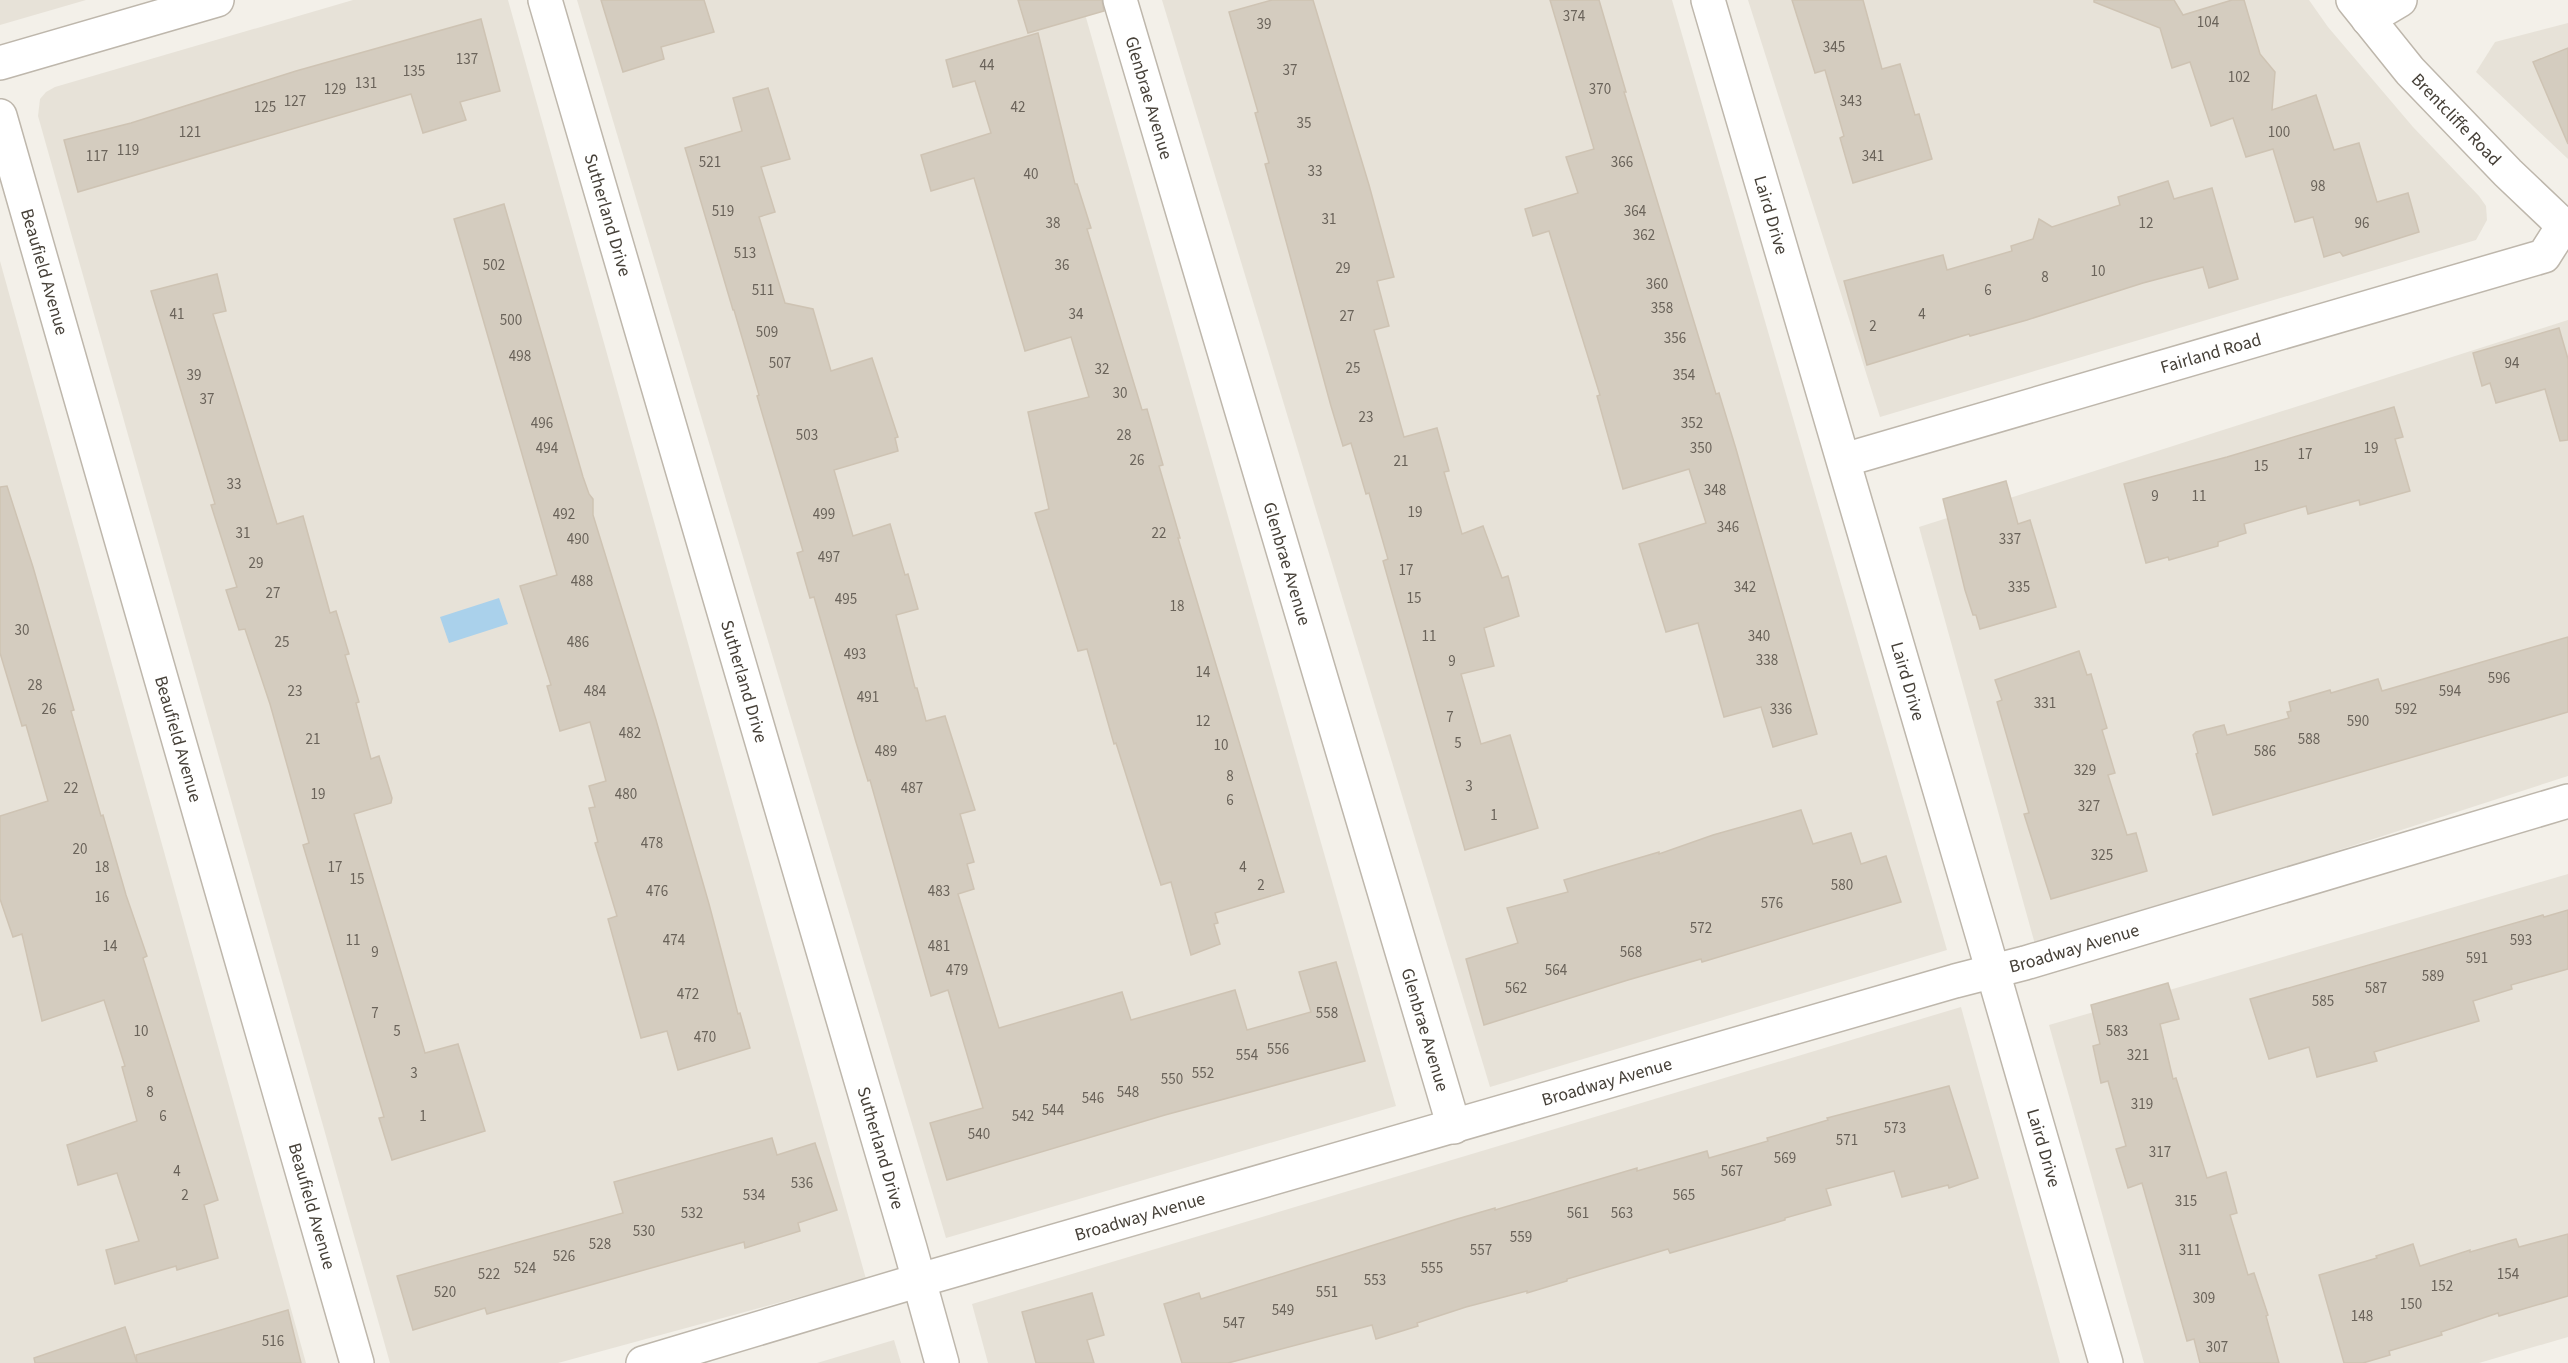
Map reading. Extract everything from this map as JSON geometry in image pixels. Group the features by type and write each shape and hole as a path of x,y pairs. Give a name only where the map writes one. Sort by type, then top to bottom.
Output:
{"street":[{"path":"0,63 217,0"},
{"name":"Sutherland Drive","path":"545,0 920,1280 942,1363"},
{"name":"Glenbrae Avenue","path":"1120,0 1454,1127"},
{"name":"Laird Drive","path":"1708,0 2106,1363"},
{"path":"2361,9 2400,0"},
{"name":"Brentcliffe Road","path":"2361,9 2410,71 2565,228"},
{"name":"Beaufield Avenue","path":"0,116 357,1363"},
{"name":"Fairland Road","path":"1844,460 2544,256 2565,228"},
{"name":"Broadway Avenue","path":"643,1363 920,1280 1993,971 2568,801"}],"shaded area":[{"path":"0,0 86,0 0,25"},
{"path":"353,0 508,0 866,1279 558,1363 390,1363 38,116 40,99 55,87"},
{"path":"577,0 1081,0 1396,1106 946,1238"},
{"path":"1162,0 1672,0 1947,950 1490,1087"},
{"path":"1748,0 2309,0 2328,27 2413,127 2479,196 2486,206 2487,220 2476,240 1880,417"},
{"path":"2568,23 2568,159 2476,72 2495,42"},
{"path":"0,261 306,1363 0,1363"},
{"path":"2568,320 2568,776 2036,948 1919,527"},
{"path":"2568,874 2568,1337 2479,1363 2144,1363 2049,1025"},
{"path":"1961,1007 2060,1363 988,1363 972,1304"},
{"path":"894,1340 901,1363 817,1363"}],"water":[{"path":"499,598 508,624 449,643 440,617"}],"building":[{"path":"601,0 704,0 714,32 661,47 664,59 623,72"},
{"path":"1018,0 1102,0 1104,11 1028,33"},
{"path":"1272,0 1313,0 1369,185 1394,277 1377,281 1389,326 1374,330 1404,437 1437,428 1449,471 1444,472 1462,534 1483,526 1502,578 1508,576 1519,616 1484,628 1494,666 1461,674 1481,744 1510,735 1538,828 1465,850 1383,561 1388,559 1369,493 1366,494 1351,443 1343,446 1331,406 1265,164 1269,163 1255,113 1258,112 1229,12"},
{"path":"1550,0 1599,0 1626,92 1624,92 1716,394 1719,393 1736,449 1817,734 1773,747 1761,707 1724,717 1698,623 1666,632 1639,544 1706,523 1689,469 1623,489 1597,396 1600,395 1549,231 1533,236 1525,209 1578,193 1566,157 1594,149"},
{"path":"1792,0 1863,0 1882,69 1900,64 1915,115 1919,114 1932,159 1853,183 1840,138 1844,136 1825,70 1815,73"},
{"path":"2094,0 2174,0 2183,15 2232,0 2244,0 2260,54 2275,72 2272,110 2316,95 2334,150 2359,143 2377,202 2408,193 2419,232 2343,256 2340,252 2324,257 2313,217 2295,222 2273,149 2246,157 2233,118 2211,126 2190,62 2172,68 2160,28 2094,2"},
{"path":"481,19 500,91 460,102 466,120 423,133 411,94 78,192 64,140 131,123 296,71"},
{"path":"1038,33 1075,184 1077,184 1091,228 1087,229 1142,410 1147,409 1163,465 1159,466 1180,538 1178,538 1284,892 1215,913 1218,923 1214,924 1220,944 1191,955 1171,882 1161,885 1116,743 1114,744 1087,649 1078,651 1035,513 1049,509 1028,412 1089,397 1071,337 1025,351 974,178 931,191 921,155 991,133 975,81 953,87 946,60"},
{"path":"2568,48 2568,144 2533,62"},
{"path":"768,88 790,159 761,167 775,212 759,217 785,303 813,309 831,371 872,358 898,437 895,438 898,451 834,470 853,536 890,524 905,575 908,574 918,609 896,615 926,721 945,716 975,810 960,814 974,862 967,864 974,889 958,894 999,1028 1122,992 1131,1020 1235,990 1247,1030 1311,1012 1299,972 1336,962 1365,1061 1165,1115 947,1180 930,1123 983,1108 948,990 931,996 870,780 868,781 856,742 814,597 810,598 797,553 803,551 685,148 742,131 733,98"},
{"path":"2168,181 2174,199 2212,188 2238,279 2209,288 2203,267 1867,365 1844,281 1943,255 1947,270 2012,251 2011,246 2033,239 2039,219 2052,227 2120,205 2118,197"},
{"path":"504,204 583,477 593,499 593,515 656,720 738,1014 740,1013 750,1048 678,1070 667,1031 641,1038 608,919 617,916 595,843 598,842 589,808 595,807 589,786 606,781 590,722 560,731 547,686 551,685 520,586 557,575 454,219"},
{"path":"217,274 226,311 213,314 277,524 303,516 330,613 336,611 349,654 345,655 359,702 356,703 371,759 379,756 392,798 391,803 354,814 425,1053 458,1044 485,1131 392,1160 379,1118 384,1117 303,845 309,843 270,704 245,629 239,630 226,590 237,587 211,505 215,504 151,291"},
{"path":"2559,328 2568,359 2568,440 2560,441 2545,389 2496,403 2490,383 2482,386 2473,353"},
{"path":"2394,407 2403,437 2395,439 2410,491 2360,505 2359,500 2308,514 2306,506 2244,524 2246,533 2218,542 2218,546 2169,560 2168,557 2146,563 2124,484 2227,457"},
{"path":"2006,481 2018,524 2030,520 2056,607 1980,629 1965,590 1943,499"},
{"path":"7,486 74,710 71,711 101,816 103,815 126,895 147,956 143,958 218,1200 204,1205 218,1258 177,1270 176,1266 115,1284 106,1250 139,1241 117,1173 78,1185 67,1145 137,1121 122,1067 125,1066 104,1000 42,1021 22,934 13,937 0,899 0,816 48,801 26,725 22,726 0,653 0,487"},
{"path":"2568,637 2568,712 2213,815 2196,754 2198,753 2193,735 2196,732 2224,725 2227,735 2289,718 2287,712 2291,711 2289,702 2330,690 2331,693 2378,679 2382,691"},
{"path":"2079,651 2087,675 2091,674 2107,728 2102,730 2115,773 2108,775 2127,835 2136,833 2147,871 2051,899 2024,814 2029,813 1997,702 2002,700 1995,680"},
{"path":"1801,810 1813,844 1851,833 1861,864 1886,856 1901,902 1702,962 1701,959 1628,980 1484,1025 1466,959 1518,943 1507,908 1568,892 1564,880 1659,852 1659,854 1713,835"},
{"path":"2568,910 2568,969 2511,985 2512,989 2473,1001 2479,1021 2374,1052 2377,1061 2317,1077 2309,1047 2269,1059 2250,999 2543,915 2544,917"},
{"path":"2168,983 2179,1019 2160,1024 2173,1079 2176,1078 2207,1178 2226,1172 2237,1213 2230,1215 2248,1275 2254,1273 2268,1315 2266,1316 2279,1363 2200,1363 2194,1339 2187,1341 2142,1183 2128,1188 2116,1149 2126,1146 2108,1081 2101,1083 2093,1046 2100,1044 2091,1005"},
{"path":"1949,1086 1978,1178 1949,1188 1948,1185 1902,1197 1894,1171 1826,1189 1831,1205 1785,1218 1785,1220 1670,1253 1668,1249 1527,1293 1527,1291 1466,1307 1417,1323 1418,1326 1376,1339 1372,1325 1228,1363 1182,1363 1164,1304 1199,1293 1201,1299 1457,1219 1637,1168 1637,1171 1707,1151 1709,1158 1768,1141 1767,1138 1828,1120 1827,1118"},
{"path":"772,1138 777,1155 815,1143 837,1210 798,1223 800,1231 745,1248 744,1242 487,1314 485,1308 413,1330 397,1276 623,1213 614,1182"},
{"path":"2568,1234 2568,1296 2499,1316 2498,1313 2441,1332 2442,1335 2389,1351 2390,1355 2363,1363 2344,1363 2319,1275 2377,1258 2376,1256 2413,1244 2420,1266 2470,1250 2470,1252 2516,1239 2519,1247"},
{"path":"1092,1293 1104,1335 1087,1340 1094,1363 1036,1363 1022,1312"},
{"path":"288,1310 301,1363 137,1363 136,1355"},
{"path":"125,1327 137,1363 35,1363 34,1358"}]}
